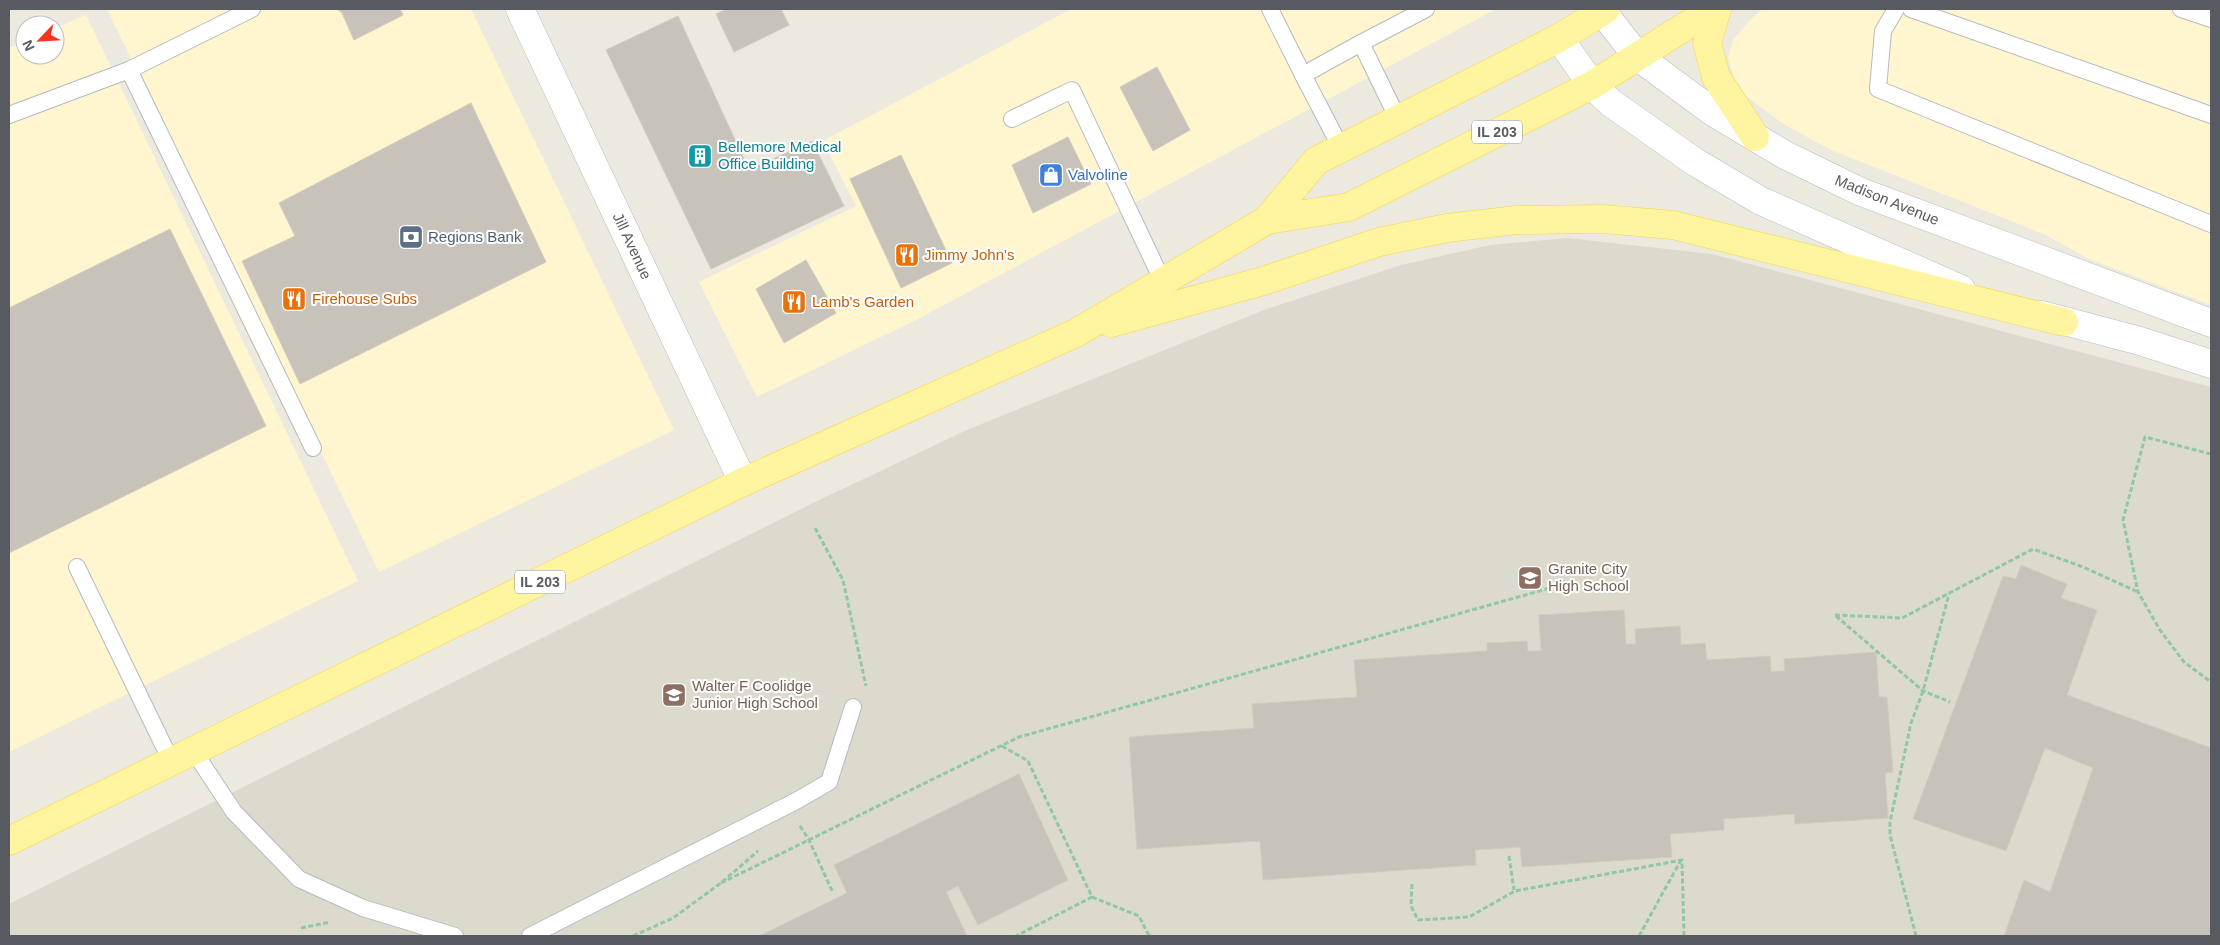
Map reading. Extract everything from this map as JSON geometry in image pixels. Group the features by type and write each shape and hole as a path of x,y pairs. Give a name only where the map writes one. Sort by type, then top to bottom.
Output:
{"main road":[{"name":"IL 203","path":"9,841 743,482 1076,333 1267,220 1316,161 1559,38 1603,9"},
{"name":"Madison Avenue","path":"1603,9 1637,56 1713,112 1785,155 1861,192 2211,323"},
{"name":"IL 203","path":"1267,220 1349,207 1592,85 1713,9"},
{"path":"1717,9 1707,43 1716,77 1755,137"},
{"name":"Jill Avenue","path":"524,10 743,482"},
{"path":"1559,38 1592,85 1612,103 1695,162 1761,201 1966,291 2064,322"},
{"path":"1076,333 1263,281 1379,242 1448,228 1516,220 1604,219 1673,225 2140,341 2211,364"}],"lane":[{"path":"9,115 129,70 252,9"},
{"path":"1270,9 1341,148"},
{"path":"1303,75 1426,9"},
{"path":"1896,9 1883,31 1878,89 2211,224"},
{"path":"1911,9 2211,115"},
{"path":"2181,9 2211,19"},
{"path":"1361,43 1398,119"},
{"path":"129,70 313,448"},
{"path":"1012,119 1072,90 1163,282"},
{"path":"77,567 182,756 298,879 363,908 455,936"},
{"path":"530,936 796,801 829,782 852,708"}],"path":[{"path":"2211,454 2145,437 2123,520 2138,592 2160,630 2184,662 2211,682"},
{"path":"815,528 843,580 868,694"},
{"path":"1950,702 1923,691 1836,615 1902,618 2033,549 2083,567 2138,592"},
{"path":"721,883 1002,746 1029,735 1568,583"},
{"path":"1916,936 1890,835 1890,822 1911,723 1923,691 1949,594"},
{"path":"1002,746 1028,761 1092,897 1139,916 1149,936"},
{"path":"795,818 809,840 833,893"},
{"path":"633,936 673,918 721,883 765,844"},
{"path":"1509,856 1514,891"},
{"path":"1412,884 1411,906 1418,920 1469,917 1514,891 1682,860"},
{"path":"1640,936 1682,860"},
{"path":"1682,860 1684,936"},
{"path":"1016,936 1092,897"}],"shaded area":[{"path":"107,9 471,9 674,430 379,572"},
{"path":"1071,9 1496,9 916,320 757,397 699,282 856,206 823,141"},
{"path":"1763,9 2211,9 2211,305 2089,259 2044,234 1831,150 1785,125 1747,97 1734,78 1728,58 1733,40 1751,19"},
{"path":"86,15 358,581 9,752 9,48 15,45 15,65 65,65 65,24"},
{"name":"Granite City High School","path":"1567,238 1712,254 2211,387 2211,936 9,936 9,904 813,503 969,429 1264,310 1401,265 1490,245"}],"building":[{"path":"337,9 400,9 403,15 354,40 342,13"},
{"path":"727,9 781,9 789,25 734,52 716,14"},
{"name":"Bellemore Medical Office Building","path":"678,16 749,170 812,141 844,206 711,269 606,50"},
{"path":"1157,67 1190,130 1153,151 1120,87"},
{"path":"471,103 546,262 300,384 242,261 295,236 279,203"},
{"name":"Valvoline","path":"1068,137 1091,184 1033,213 1012,165"},
{"path":"901,155 952,263 901,288 850,179"},
{"path":"170,229 266,426 9,553 9,308"},
{"path":"806,260 836,313 784,343 756,289"},
{"path":"2021,565 2067,584 2061,598 2097,610 2067,695 2211,748 2211,936 2004,936 2024,880 2050,892 2093,768 2045,748 2006,851 1913,819 2003,576 2016,579"},
{"path":"1624,610 1626,644 1636,644 1635,629 1680,626 1681,645 1705,643 1707,660 1770,656 1771,672 1785,671 1784,659 1876,652 1879,697 1887,697 1893,772 1885,773 1888,818 1795,824 1794,814 1724,819 1724,830 1670,834 1672,857 1522,867 1520,847 1475,850 1476,865 1263,880 1260,841 1137,849 1129,737 1254,728 1252,704 1357,697 1354,660 1487,651 1487,643 1527,641 1528,651 1541,651 1539,615"},
{"path":"1019,774 1068,880 978,925 958,886 946,892 967,936 759,936 847,893 834,865"}],"place":[{"name":"Bellemore Medical Office Building","path":"700,156"},
{"name":"Valvoline","path":"1051,175"},
{"name":"Regions Bank","path":"411,237"},
{"name":"Jimmy John's","path":"907,255"},
{"name":"Firehouse Subs","path":"294,299"},
{"name":"Lamb's Garden","path":"794,302"},
{"name":"Granite City High School","path":"1530,578"},
{"name":"Walter F Coolidge Junior High School","path":"674,695"}]}
